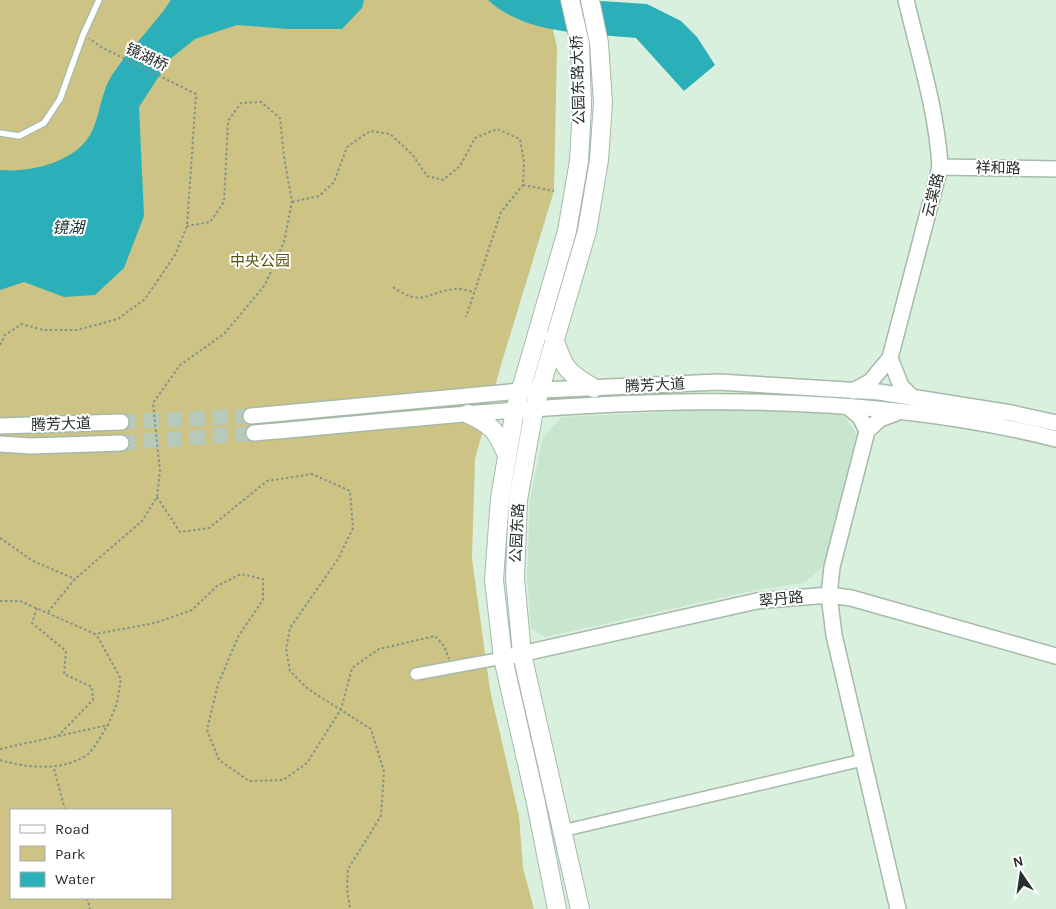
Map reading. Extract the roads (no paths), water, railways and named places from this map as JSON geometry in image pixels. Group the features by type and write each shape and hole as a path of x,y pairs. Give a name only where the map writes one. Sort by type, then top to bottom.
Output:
{"main road":[{"name":"公园东路大桥","path":"570,0 580,44 582,106 579,161"},
{"name":"公园东路大桥","path":"590,0 600,43 603,102 599,160"},
{"name":"云棠路","path":"890,358 940,167 937,132 906,0"},
{"name":"公园东路","path":"580,909 522,654 515,578 518,510 534,410 586,231 599,160"},
{"name":"公园东路","path":"557,909 536,803 503,658 494,580 500,498 515,410 567,231 579,161"},
{"name":"祥和路","path":"940,167 1056,170"},
{"path":"554,338 563,364 573,376 594,388"},
{"path":"853,390 870,382 890,358 901,386 914,398"},
{"name":"腾芳大道","path":"252,416 520,391 718,382 853,390 1011,413 1056,422"},
{"name":"腾芳大道","path":"254,433 515,410 724,400 900,412 1007,427 1056,439"},
{"path":"848,408 860,417 867,430"},
{"path":"898,909 834,635 829,595 832,567 867,430 880,419 900,412"},
{"path":"468,414 489,424 498,433 507,455"},
{"name":"腾芳大道","path":"0,426 121,422"},
{"name":"腾芳大道","path":"0,444 31,446 121,443"},
{"name":"翠丹路","path":"503,658 757,601 829,595 851,598 1056,656"}],"street":[{"path":"416,674 503,658"},
{"path":"562,831 863,760"}],"lane":[{"path":"0,133 18,136 44,123 60,99 83,35 99,0"}],"water":[{"name":"镜湖","path":"171,0 364,0 362,8 342,29 287,29 237,25 195,39 170,59 139,107 144,216 124,268 95,295 64,297 24,282 0,290 0,170 26,169 54,163 66,157 87,140 98,116 112,75"},
{"path":"488,0 586,0 647,4 681,21 697,37 715,65 684,91 636,38 578,33 539,26 520,20"}],"tunnel":[{"path":"121,422 251,416"},
{"path":"121,443 254,433"}],"park label":[{"name":"中央公园","path":"260,261"}]}
